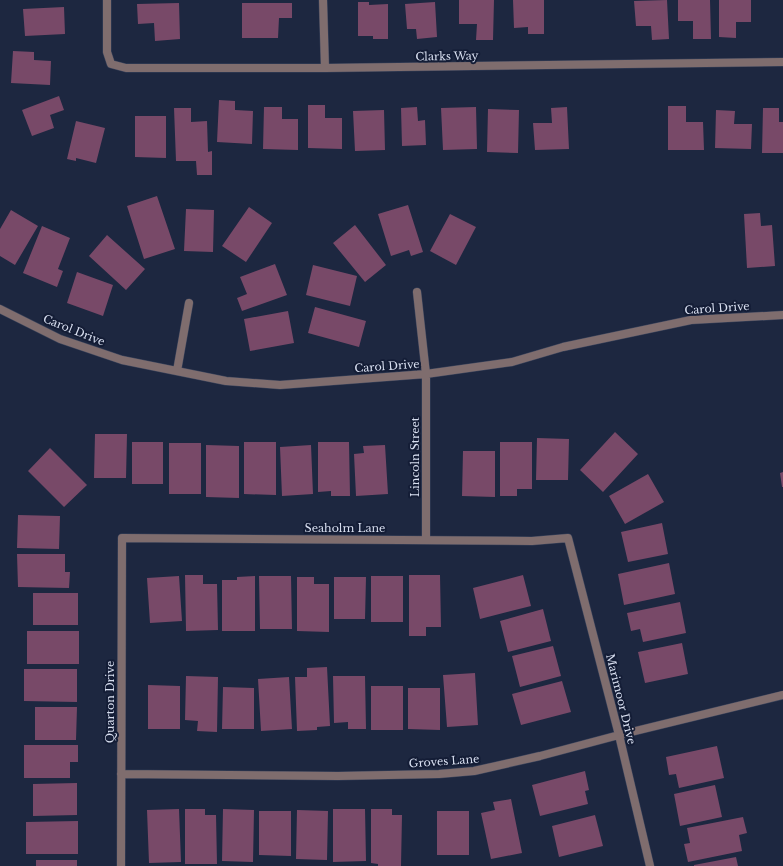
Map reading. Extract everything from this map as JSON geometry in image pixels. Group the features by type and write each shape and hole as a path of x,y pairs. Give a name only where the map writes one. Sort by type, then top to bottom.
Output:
{"street":[{"name":"Clarks Way","path":"107,0 107,52 111,64 126,68 325,68 783,62"},
{"path":"323,0 325,68"},
{"name":"Lincoln Street","path":"417,292 426,374 426,540"},
{"path":"177,371 189,303"},
{"name":"Carol Drive","path":"0,309 67,341 122,360 226,381 280,385 426,374 512,362 563,347 691,320 783,315"},
{"name":"Seaholm Lane","path":"122,538 532,540 568,538"},
{"name":"Quarton Drive","path":"121,866 122,538"},
{"name":"Marimoor Drive","path":"568,538 619,735 650,866"},
{"name":"Groves Lane","path":"121,774 338,776 439,774 474,771 783,695"}],"building":[{"path":"459,0 494,0 493,40 476,40 477,24 459,24"},
{"path":"513,0 544,0 544,34 528,34 528,27 514,28"},
{"path":"667,0 669,39 652,40 651,26 636,26 634,1"},
{"path":"678,0 710,0 711,39 693,39 693,21 678,21"},
{"path":"719,0 751,0 751,22 736,22 736,38 719,37"},
{"path":"358,2 369,2 369,5 388,4 388,39 373,39 373,36 358,36"},
{"path":"435,2 437,37 417,39 416,29 407,29 405,4"},
{"path":"179,3 180,39 155,41 154,23 138,24 137,4"},
{"path":"242,3 292,3 292,18 279,18 278,38 242,38"},
{"path":"64,7 65,34 25,36 23,9"},
{"path":"13,51 34,52 34,60 51,61 50,85 11,83"},
{"path":"59,96 64,110 50,115 54,128 32,136 22,110"},
{"path":"219,100 235,101 235,110 253,111 252,144 217,142"},
{"path":"308,105 325,105 325,118 342,118 342,149 308,148"},
{"path":"668,106 686,106 686,122 703,122 704,150 668,150"},
{"path":"264,107 282,107 282,119 298,119 298,150 263,149"},
{"path":"417,107 418,121 425,120 426,145 402,146 401,108"},
{"path":"476,107 477,149 443,150 441,108"},
{"path":"567,107 569,149 535,150 533,123 552,123 551,108"},
{"path":"174,108 191,108 191,122 207,121 208,152 212,151 212,175 197,175 196,161 176,161"},
{"path":"763,108 779,108 779,122 783,122 783,153 762,153"},
{"path":"488,109 519,110 518,153 487,152"},
{"path":"384,110 385,150 355,151 353,111"},
{"path":"716,110 735,111 734,124 752,124 751,149 715,148"},
{"path":"135,116 166,116 166,158 135,157"},
{"path":"76,121 105,128 96,163 76,158 76,161 67,159"},
{"path":"157,196 175,249 144,259 127,206"},
{"path":"408,205 423,252 411,256 409,250 391,256 378,214"},
{"path":"249,207 272,223 246,262 222,246"},
{"path":"186,209 214,210 213,252 184,251"},
{"path":"11,210 38,226 15,265 0,256 0,229"},
{"path":"760,213 761,226 772,225 775,266 747,268 744,214"},
{"path":"450,214 476,227 456,265 430,251"},
{"path":"355,225 386,265 365,282 333,243"},
{"path":"42,226 70,238 58,269 63,271 57,287 23,273"},
{"path":"107,235 145,269 126,290 89,256"},
{"path":"275,264 287,295 242,311 237,298 247,294 240,277"},
{"path":"313,265 357,276 350,306 306,295"},
{"path":"77,272 113,285 103,316 67,303"},
{"path":"315,307 366,321 359,347 308,333"},
{"path":"288,311 294,343 250,351 244,319"},
{"path":"615,432 638,454 603,492 580,470"},
{"path":"95,434 127,434 126,478 94,478"},
{"path":"537,438 569,439 568,480 536,480"},
{"path":"132,442 163,442 163,484 132,484"},
{"path":"244,442 276,442 276,495 244,494"},
{"path":"318,442 349,442 350,496 331,496 331,491 318,492"},
{"path":"500,442 532,442 532,489 517,489 517,496 500,496"},
{"path":"169,443 201,443 201,494 169,494"},
{"path":"206,445 239,446 239,498 206,497"},
{"path":"311,445 313,494 282,496 280,447"},
{"path":"385,445 388,494 356,496 354,454 364,453 363,446"},
{"path":"50,448 87,485 64,507 28,471"},
{"path":"463,451 495,451 495,497 462,496"},
{"path":"783,472 783,487 782,487 780,473"},
{"path":"648,474 664,502 625,524 609,496"},
{"path":"18,515 60,516 59,549 17,548"},
{"path":"662,523 668,554 628,562 621,532"},
{"path":"17,554 65,554 65,572 70,572 69,588 18,587"},
{"path":"669,563 675,594 624,605 618,574"},
{"path":"185,575 203,575 203,584 217,584 218,630 186,631"},
{"path":"409,575 440,575 441,627 426,627 426,636 409,636"},
{"path":"523,575 531,606 480,619 473,588"},
{"path":"179,576 182,621 150,623 147,578"},
{"path":"255,576 255,631 222,631 222,580 237,580 237,577"},
{"path":"259,576 291,576 292,629 260,629"},
{"path":"371,576 403,576 403,622 371,622"},
{"path":"297,577 314,577 314,584 329,584 329,632 297,631"},
{"path":"334,577 366,577 365,619 334,619"},
{"path":"33,593 78,593 78,625 33,625"},
{"path":"680,602 686,633 643,642 640,629 631,631 627,613"},
{"path":"543,609 551,641 508,652 500,621"},
{"path":"27,631 79,631 79,664 27,664"},
{"path":"682,643 688,674 645,683 638,652"},
{"path":"553,646 561,676 520,687 512,656"},
{"path":"327,667 330,726 317,727 317,730 297,731 295,677 307,677 307,668"},
{"path":"24,669 77,669 77,702 24,701"},
{"path":"475,673 478,725 447,727 443,675"},
{"path":"186,676 218,677 217,732 197,731 198,721 185,720"},
{"path":"333,676 365,676 366,729 348,729 348,722 334,723"},
{"path":"289,677 292,729 261,731 258,679"},
{"path":"562,681 571,712 521,725 512,694"},
{"path":"148,685 180,686 180,729 148,729"},
{"path":"371,686 403,686 403,730 371,730"},
{"path":"223,687 254,688 254,729 222,729"},
{"path":"408,688 440,688 440,730 408,729"},
{"path":"35,707 77,707 76,740 35,740"},
{"path":"24,745 78,745 78,762 70,762 70,778 24,778"},
{"path":"717,746 724,778 679,788 676,774 669,775 666,757"},
{"path":"585,771 589,790 585,791 588,804 540,816 532,785"},
{"path":"77,783 77,815 33,816 33,784"},
{"path":"715,785 722,817 680,826 674,794"},
{"path":"511,799 522,853 491,859 481,813 495,810 493,802"},
{"path":"179,809 181,862 149,863 147,810"},
{"path":"185,809 205,809 205,815 216,815 217,864 185,864"},
{"path":"223,809 254,810 253,862 222,861"},
{"path":"333,809 365,809 366,861 333,862"},
{"path":"371,809 392,809 392,815 402,815 401,866 378,866 378,864 371,863"},
{"path":"297,810 328,811 327,860 296,859"},
{"path":"259,811 291,811 291,856 259,855"},
{"path":"437,811 469,811 469,855 437,855"},
{"path":"595,815 603,846 559,857 552,826"},
{"path":"743,817 747,833 739,835 742,851 688,862 684,844 690,843 687,828"},
{"path":"78,821 78,854 26,854 26,822"},
{"path":"736,857 738,866 694,866 694,865"},
{"path":"36,860 77,860 77,866 36,866"}]}
